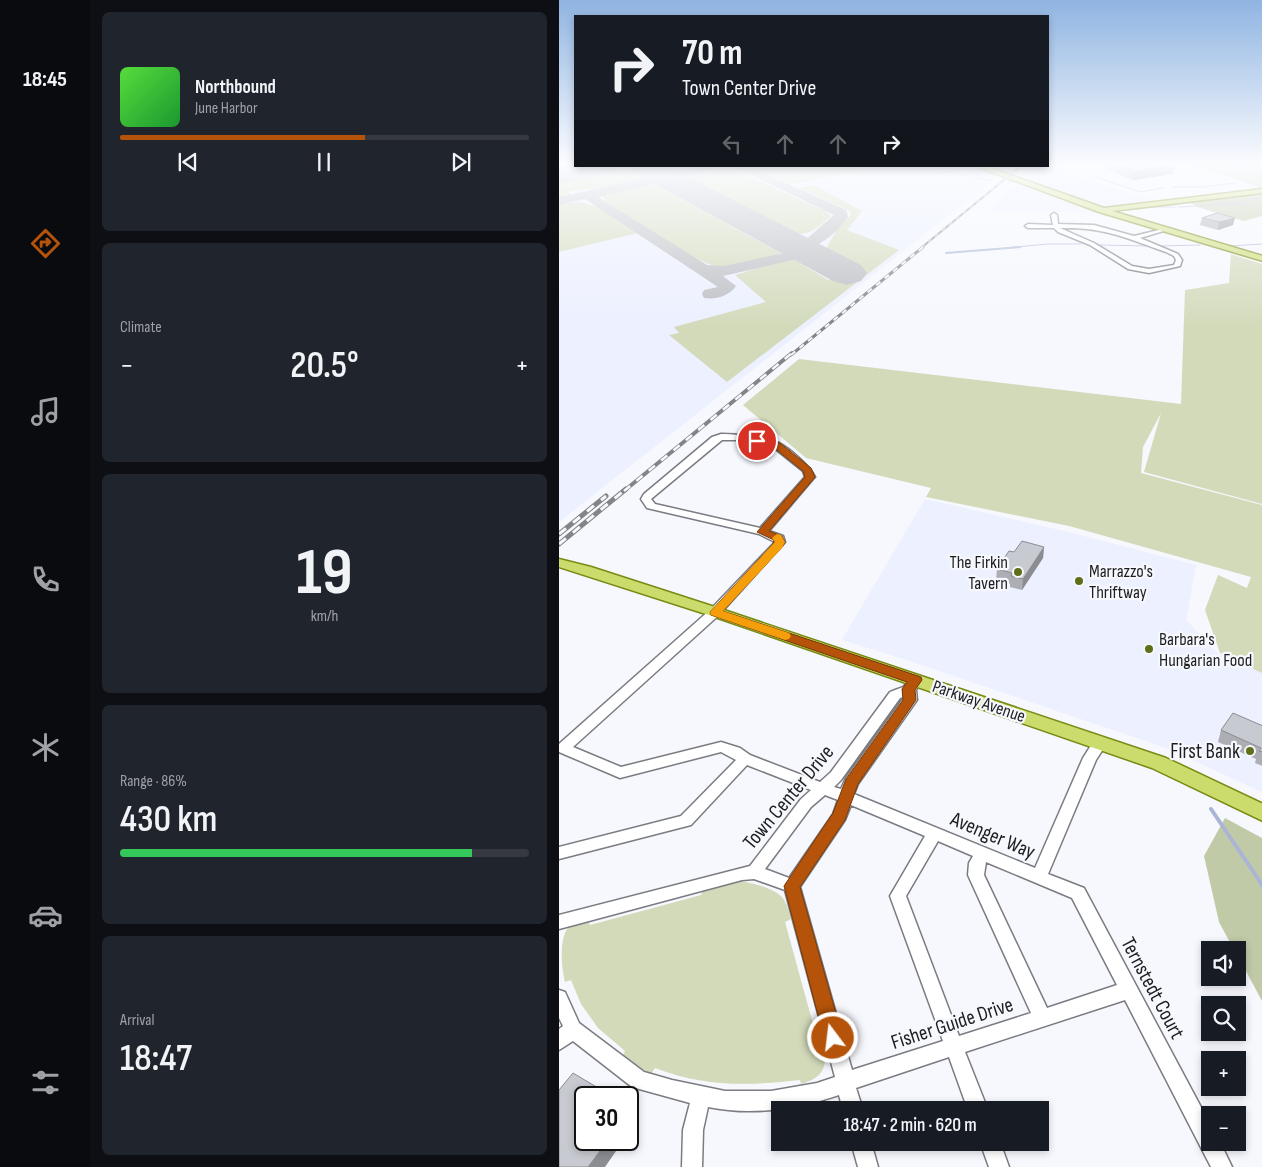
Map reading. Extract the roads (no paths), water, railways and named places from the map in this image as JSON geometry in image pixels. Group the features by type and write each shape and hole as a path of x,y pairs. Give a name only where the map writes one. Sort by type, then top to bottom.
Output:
{"main road":[{"path":"1127,217 1262,259"},
{"name":"Parkway Avenue","path":"559,563 715,612 912,685 1159,763 1262,813"},
{"name":"Parkway Avenue","path":"559,572 632,587"}],"street":[{"path":"1054,217 1055,227"},
{"path":"1028,226 1094,227 1168,251 1176,255 1179,260 1177,266 1149,271 1130,268 1092,244 1055,227"},
{"path":"1124,236 1161,228"},
{"path":"1131,239 1161,228"},
{"path":"560,750 715,612 780,542 779,538 762,532 651,506 646,499 647,496 702,450 721,437 737,437 776,445 807,470 810,477 762,532"},
{"name":"Town Center Drive","path":"559,922 743,873 755,872 806,803 836,776 895,695 912,685"},
{"name":"Town Center Drive","path":"792,886 840,816 851,782 910,700 912,685"},
{"name":"Avenger Way","path":"560,750 620,773 721,747 735,752 745,759 847,797 1039,877 1090,758 1100,743"},
{"path":"559,853 685,821 699,809 745,759"},
{"path":"934,834 898,896 975,1101"},
{"path":"982,854 977,863 976,875 1042,1018"},
{"path":"755,872 792,886 851,1101"},
{"name":"Ternstedt Court","path":"1039,877 1078,893 1222,1167"},
{"name":"Fisher Guide Drive","path":"559,998 566,1035 639,1080 701,1096 725,1100 771,1101 817,1093 856,1078 1129,990"},
{"path":"692,1167 693,1130 701,1096"},
{"path":"864,1151 868,1167"},
{"path":"993,1151 999,1167"}],"waterway":[{"path":"1005,248 1048,244 1081,244"},
{"path":"1229,246 1263,244"},
{"path":"1099,245 1148,246"},
{"path":"1159,246 1200,245"},
{"path":"946,253 1020,247"},
{"path":"1211,809 1263,886 1262,884"}],"railway":[{"path":"921,248 958,217"},
{"path":"791,355 923,247"},
{"path":"624,491 792,353"},
{"path":"559,544 626,489"},
{"path":"559,534 606,496"}],"place":[{"name":"The Firkin Tavern","path":"1018,572"},
{"name":"Marrazzo's Thriftway","path":"1079,581"},
{"name":"Barbara's Hungarian Food","path":"1149,649"},
{"name":"First Bank","path":"1250,751"}]}
